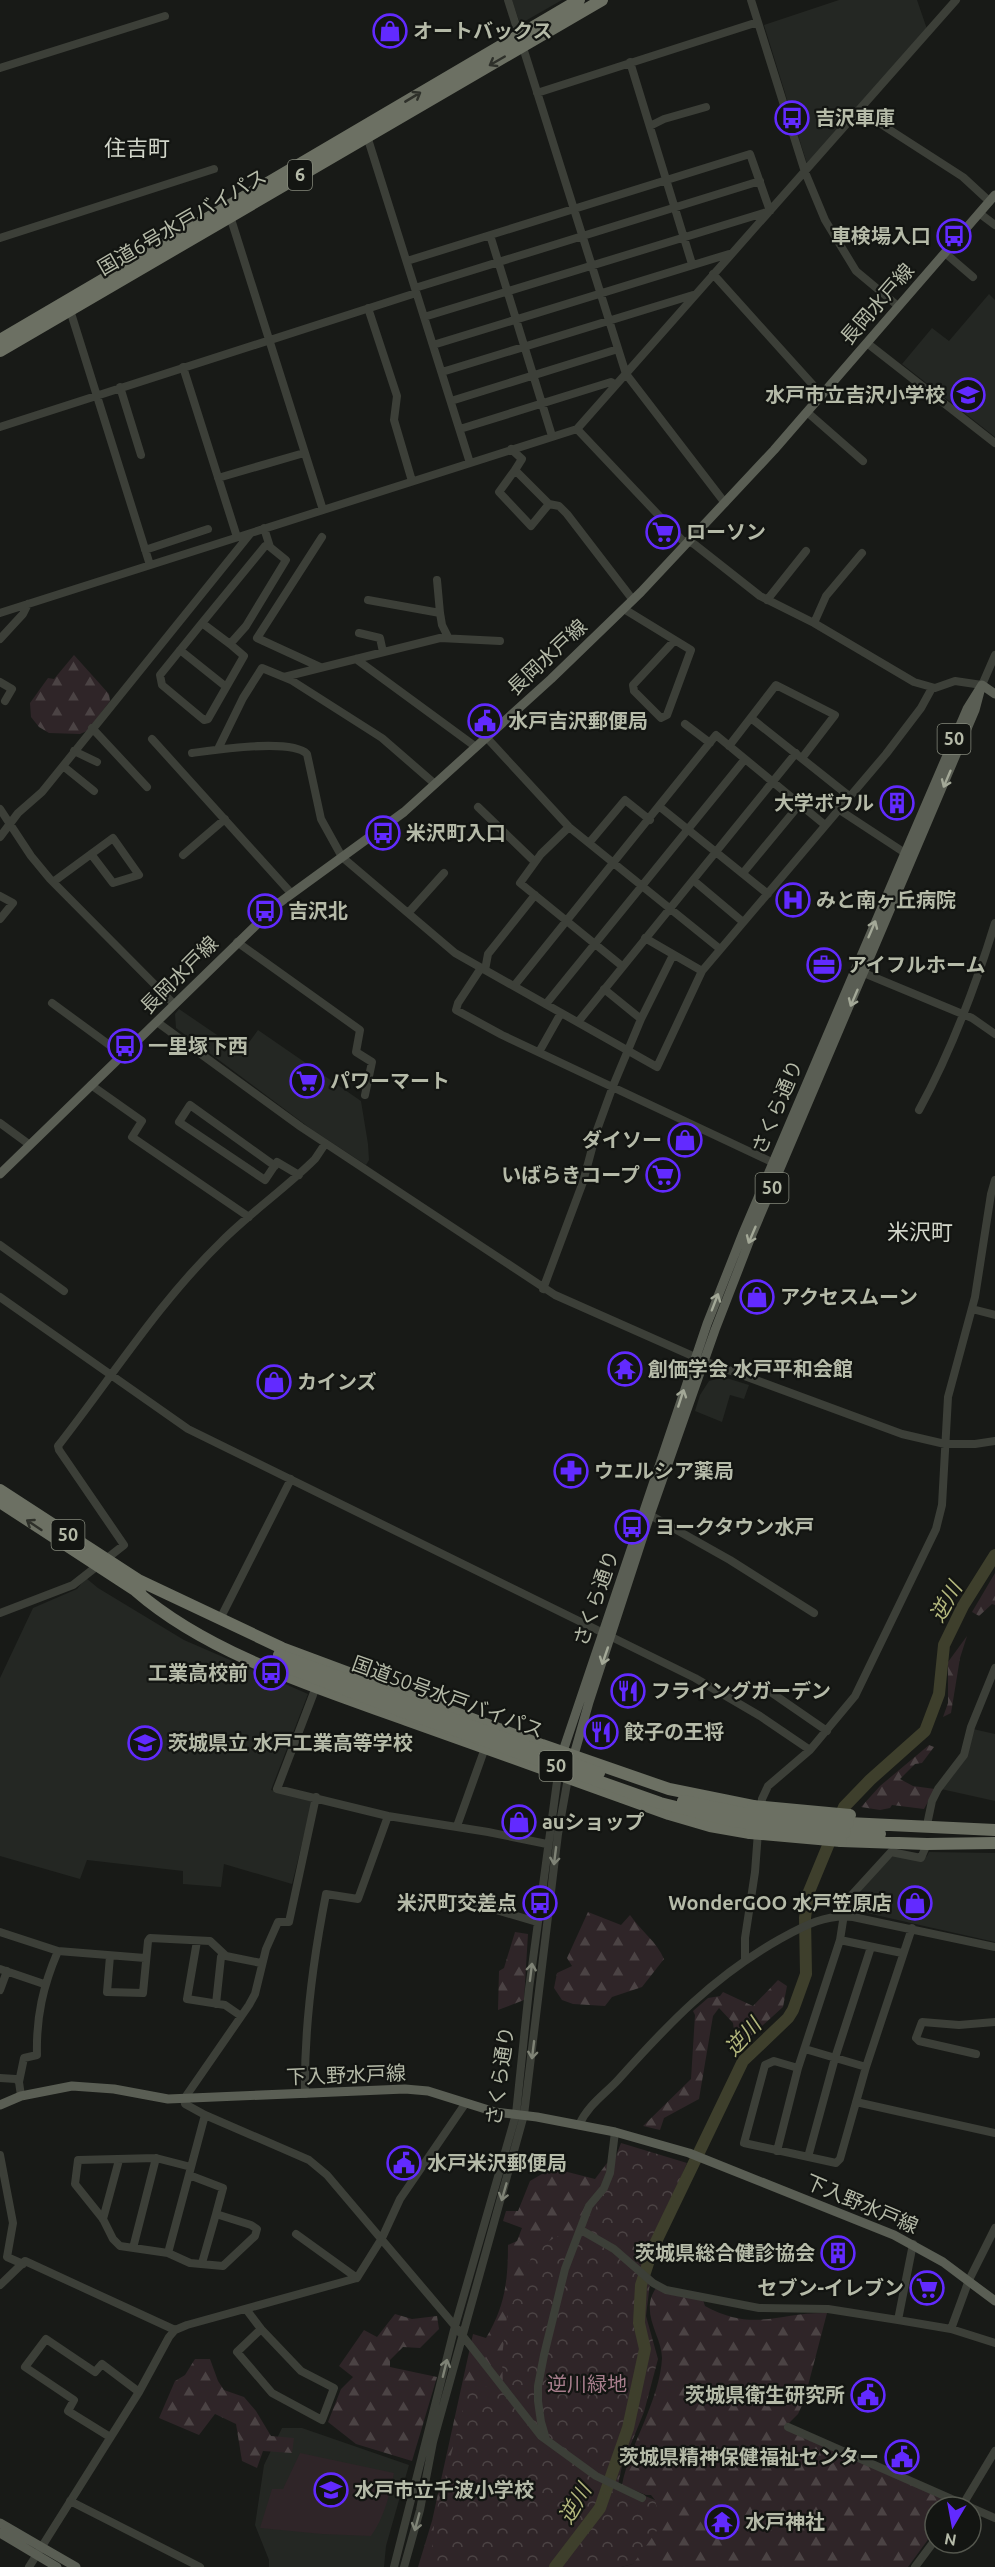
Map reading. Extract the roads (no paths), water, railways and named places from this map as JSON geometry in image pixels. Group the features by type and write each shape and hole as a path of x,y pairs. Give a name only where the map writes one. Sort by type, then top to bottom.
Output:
{"highway":[{"name":"国道6号水戸バイパス","path":"0,351 367,136 521,40 579,0"},
{"name":"国道6号水戸バイパス","path":"0,339 521,40 602,0"},
{"name":"国道50号水戸バイパス","path":"0,1490 101,1564"},
{"name":"国道50号水戸バイパス","path":"0,1502 220,1638 399,1710 660,1803 732,1821 846,1828 995,1842"},
{"path":"136,1585 346,1673 669,1789 927,1844 995,1842"},
{"path":"136,1585 185,1626 220,1645 315,1688 669,1814 710,1826 750,1833 846,1828 928,1820 995,1828"},
{"name":"国道50号水戸バイパス","path":"846,1828 995,1828"}],"main road":[{"name":"長岡水戸線","path":"0,1174 237,942 291,893 404,812 487,738 624,609 725,503 807,412 992,198"},
{"path":"982,685 995,684"},
{"path":"982,685 995,694"},
{"name":"さくら通り","path":"563,1776 568,1754 699,1359 743,1258 777,1165 855,970 967,709 982,685"},
{"name":"さくら通り","path":"777,1165 864,974 975,710 982,685"},
{"name":"さくら通り","path":"608,1634 650,1515 699,1359"},
{"name":"下入野水戸線","path":"0,2105 21,2096 72,2086 114,2089 156,2098 184,2099 428,2091 495,2112 520,2114 615,2132 705,2159 874,2225 913,2244 969,2280 995,2301"},
{"path":"0,2523 57,2567"},
{"path":"0,2534 76,2567"}],"street":[{"path":"508,0 626,374 725,503"},
{"path":"751,0 805,172 825,220 849,263 898,306"},
{"path":"0,613 577,429 956,0"},
{"path":"0,68 165,16"},
{"path":"537,93 758,22"},
{"path":"630,62 692,264"},
{"path":"650,126 664,119 706,107"},
{"path":"860,110 992,198"},
{"path":"367,136 470,463"},
{"path":"407,261 750,154 770,211"},
{"path":"0,238 214,169"},
{"path":"0,427 582,236 760,182"},
{"path":"424,317 770,211"},
{"path":"979,213 995,225"},
{"path":"230,216 323,510"},
{"path":"490,235 552,436"},
{"path":"945,253 973,278"},
{"path":"433,345 730,254"},
{"path":"713,274 822,395"},
{"path":"442,372 695,295"},
{"path":"368,308 397,396 394,420 412,481"},
{"path":"70,310 150,565"},
{"path":"867,343 995,443"},
{"path":"451,401 618,349"},
{"path":"183,367 237,537"},
{"path":"459,429 611,382 616,385"},
{"path":"120,387 141,455"},
{"path":"807,412 863,461"},
{"path":"577,429 682,540 694,544 767,600 814,624 914,682 932,688 955,681 982,685"},
{"path":"512,449 522,459 500,492 531,526 549,504"},
{"path":"218,478 304,453"},
{"path":"515,470 549,504 559,506 567,514 633,600"},
{"path":"230,644 246,626 286,560 269,544 264,528"},
{"path":"145,550 208,529"},
{"path":"0,837 18,813 42,792 251,533"},
{"path":"320,667 257,638 322,537"},
{"path":"202,623 244,656 208,719 204,720 162,685 160,675 180,650 202,623 265,546 269,544"},
{"path":"767,600 806,551"},
{"path":"814,624 826,597 862,553"},
{"path":"437,580 442,625 448,637"},
{"path":"368,600 440,613"},
{"path":"0,639 23,614 28,604"},
{"path":"624,609 690,650 667,715 661,718 634,691 633,685 674,641"},
{"path":"359,633 380,638 383,652"},
{"path":"218,749 243,698 262,668 284,677 448,637 500,641"},
{"path":"180,650 225,686"},
{"name":"さくら通り","path":"982,685 995,656"},
{"path":"356,659 476,747"},
{"path":"284,677 382,738 435,784"},
{"path":"0,682 12,689 5,701"},
{"path":"578,1022 772,781 799,756 835,715 776,685 729,746"},
{"path":"192,753 274,746 302,749 307,754 321,819 342,857 410,912 455,953 657,1067 702,971 886,754 921,708 932,688"},
{"path":"751,717 849,796"},
{"path":"686,724 710,743"},
{"path":"92,728 147,787"},
{"path":"514,986 650,820 716,735 825,825"},
{"path":"487,738 568,827 720,949"},
{"path":"152,739 291,893"},
{"path":"74,751 97,762"},
{"path":"546,1004 745,759"},
{"path":"63,766 94,792"},
{"path":"589,843 626,800 650,820"},
{"path":"743,873 800,804"},
{"path":"478,807 535,862"},
{"path":"660,807 768,894"},
{"path":"838,809 905,854"},
{"path":"0,810 31,856 53,882 174,1004"},
{"path":"183,855 225,819"},
{"path":"568,827 535,862 520,883 622,966"},
{"path":"53,882 91,854 113,838 139,875 113,883 91,854"},
{"path":"410,912 444,873"},
{"path":"693,880 743,922"},
{"path":"535,895 488,954 483,969 458,1003 456,1010 538,1052 777,1165"},
{"path":"0,896 13,903 0,919"},
{"path":"919,1110 950,1052 978,981 995,923"},
{"path":"645,938 702,971"},
{"path":"237,942 360,1030 356,1052 372,1062 365,1095"},
{"path":"543,1289 583,1182 597,1130 613,1086 641,1019 673,955"},
{"path":"855,970 964,1016 995,1034"},
{"path":"604,989 641,1019"},
{"path":"52,1002 123,1055"},
{"path":"538,1052 561,1013"},
{"path":"157,1022 325,1144 543,1289 699,1359 902,1434 945,1444 995,1441"},
{"path":"91,1085 142,1121 132,1137 249,1217"},
{"path":"275,1166 190,1105 178,1122 265,1180 275,1166 277,1162 299,1175"},
{"path":"0,1123 30,1145"},
{"path":"0,1613 74,1585 123,1545 58,1446 138,1336 157,1314 221,1242 299,1175 315,1159 325,1144"},
{"path":"745,1959 745,1938 755,1872 762,1799 768,1786 810,1750 827,1731 863,1683 936,1529 942,1505 950,1385 972,1309 995,1180"},
{"path":"0,1245 64,1291"},
{"path":"0,1297 179,1424 695,1678 760,1716 810,1750"},
{"path":"972,1309 995,1315"},
{"path":"220,1619 291,1479"},
{"path":"650,1515 721,1555 814,1613"},
{"path":"928,1820 932,1801 938,1789 963,1755 971,1727 995,1668"},
{"path":"315,1688 277,1789 388,1816 457,1826 547,1844"},
{"path":"772,1693 827,1731"},
{"path":"457,1826 485,1748"},
{"name":"さくら通り","path":"394,2567 455,2326 520,2114 537,1922 547,1844 563,1776"},
{"name":"さくら通り","path":"404,2567 420,2510 433,2442 463,2337 520,2114 558,1834 563,1776"},
{"path":"316,1797 289,1922 278,1922 261,1963 255,1994 184,2099 185,2104 191,2109 309,2160 327,2175 455,2326 541,2436 601,2479 642,2498"},
{"path":"304,2094 304,2042 319,1928 326,1894 358,1899 388,1816"},
{"path":"777,2151 798,2067 840,1940 843,1916 849,1898 891,1852 921,1858 927,1844"},
{"path":"425,1902 466,1901 537,1922"},
{"path":"579,2125 591,2105 615,2083 660,2032 691,2003 745,1959 815,1921 843,1916 995,1947"},
{"path":"798,2067 774,2061 765,2065 744,2143 836,2163 840,2159 866,2067 902,1953 912,1929"},
{"path":"0,1932 57,1951 145,1958"},
{"path":"110,1956 108,1992 143,1993 145,1958 150,1938 210,1941 223,1954 261,1963"},
{"path":"840,1940 902,1953"},
{"path":"197,1941 187,1998 225,2005 241,2016"},
{"path":"808,2157 835,2058 871,1947"},
{"path":"21,2096 20,2082 24,2058 37,2055 44,1984 57,1951"},
{"path":"216,2004 223,1954"},
{"path":"0,1990 3,1970 44,1984"},
{"path":"976,2054 919,2041 916,2038 922,2022 959,2025 995,2022"},
{"path":"805,2049 866,2067"},
{"path":"0,2078 16,2079 20,2082"},
{"path":"856,2102 995,2133"},
{"path":"29,2567 139,2392 169,2337 176,2330 203,2320 357,2278 382,2238 399,2199 465,2104"},
{"path":"168,2253 205,2115"},
{"path":"546,2439 541,2422 538,2386 561,2283 589,2206 604,2188 610,2173 615,2132"},
{"path":"133,2248 156,2158"},
{"path":"202,2264 223,2188 190,2171 156,2158 78,2160 75,2184 103,2219 113,2239 120,2246 168,2253 190,2263 223,2266 255,2236 257,2229 251,2224 216,2214"},
{"path":"103,2219 119,2160"},
{"path":"1,2161 14,2223 7,2257 23,2264"},
{"path":"951,2329 969,2280 995,2228"},
{"path":"581,2230 614,2249 666,2290 743,2306 828,2309 898,2320 951,2329 995,2343"},
{"path":"296,2234 357,2278"},
{"path":"898,2320 913,2244"},
{"path":"0,2285 26,2261 176,2330"},
{"path":"246,2309 261,2329 301,2372 334,2388 322,2420 272,2393 237,2352 261,2329"},
{"path":"110,2437 68,2411 74,2400 25,2367 46,2339 95,2372 102,2364 139,2392"},
{"path":"788,2427 940,2495"},
{"path":"968,2495 995,2451"},
{"path":"70,2501 200,2567"}],"waterway":[{"name":"逆川","path":"555,2567 600,2508 628,2428 645,2349 639,2323 641,2285 653,2248 743,2061 788,2018 793,2010 806,1974 805,1918 808,1894 844,1807 870,1780 925,1731 939,1694 944,1645 963,1606 995,1555"}],"place":[{"name":"オートバックス","path":"390,31"},
{"name":"吉沢車庫","path":"792,118"},
{"name":"車検場入口","path":"954,236"},
{"name":"水戸市立吉沢小学校","path":"968,395"},
{"name":"ローソン","path":"663,532"},
{"name":"水戸吉沢郵便局","path":"485,721"},
{"name":"大学ボウル","path":"897,803"},
{"name":"米沢町入口","path":"383,833"},
{"name":"みと南ヶ丘病院","path":"793,900"},
{"name":"吉沢北","path":"265,911"},
{"name":"アイフルホーム","path":"824,965"},
{"name":"一里塚下西","path":"125,1046"},
{"name":"パワーマート","path":"307,1081"},
{"name":"ダイソー","path":"685,1140"},
{"name":"いばらきコープ","path":"663,1175"},
{"name":"アクセスムーン","path":"757,1297"},
{"name":"創価学会 水戸平和会館","path":"625,1369"},
{"name":"カインズ","path":"274,1382"},
{"name":"ウエルシア薬局","path":"571,1471"},
{"name":"ヨークタウン水戸","path":"632,1527"},
{"name":"工業高校前","path":"271,1673"},
{"name":"フライングガーデン","path":"628,1691"},
{"name":"餃子の王将","path":"601,1732"},
{"name":"茨城県立 水戸工業高等学校","path":"145,1743"},
{"name":"auショップ","path":"519,1822"},
{"name":"米沢町交差点","path":"540,1903"},
{"name":"WonderGOO 水戸笠原店","path":"915,1903"},
{"name":"水戸米沢郵便局","path":"404,2163"},
{"name":"茨城県総合健診協会","path":"838,2253"},
{"name":"セブン-イレブン","path":"927,2288"},
{"name":"茨城県衛生研究所","path":"868,2395"},
{"name":"茨城県精神保健福祉センター","path":"902,2457"},
{"name":"水戸市立千波小学校","path":"331,2490"},
{"name":"水戸神社","path":"722,2522"}],"district":[{"name":"住吉町","path":"137,148"},
{"name":"米沢町","path":"920,1232"}],"park label":[{"name":"逆川緑地","path":"587,2384"}]}
